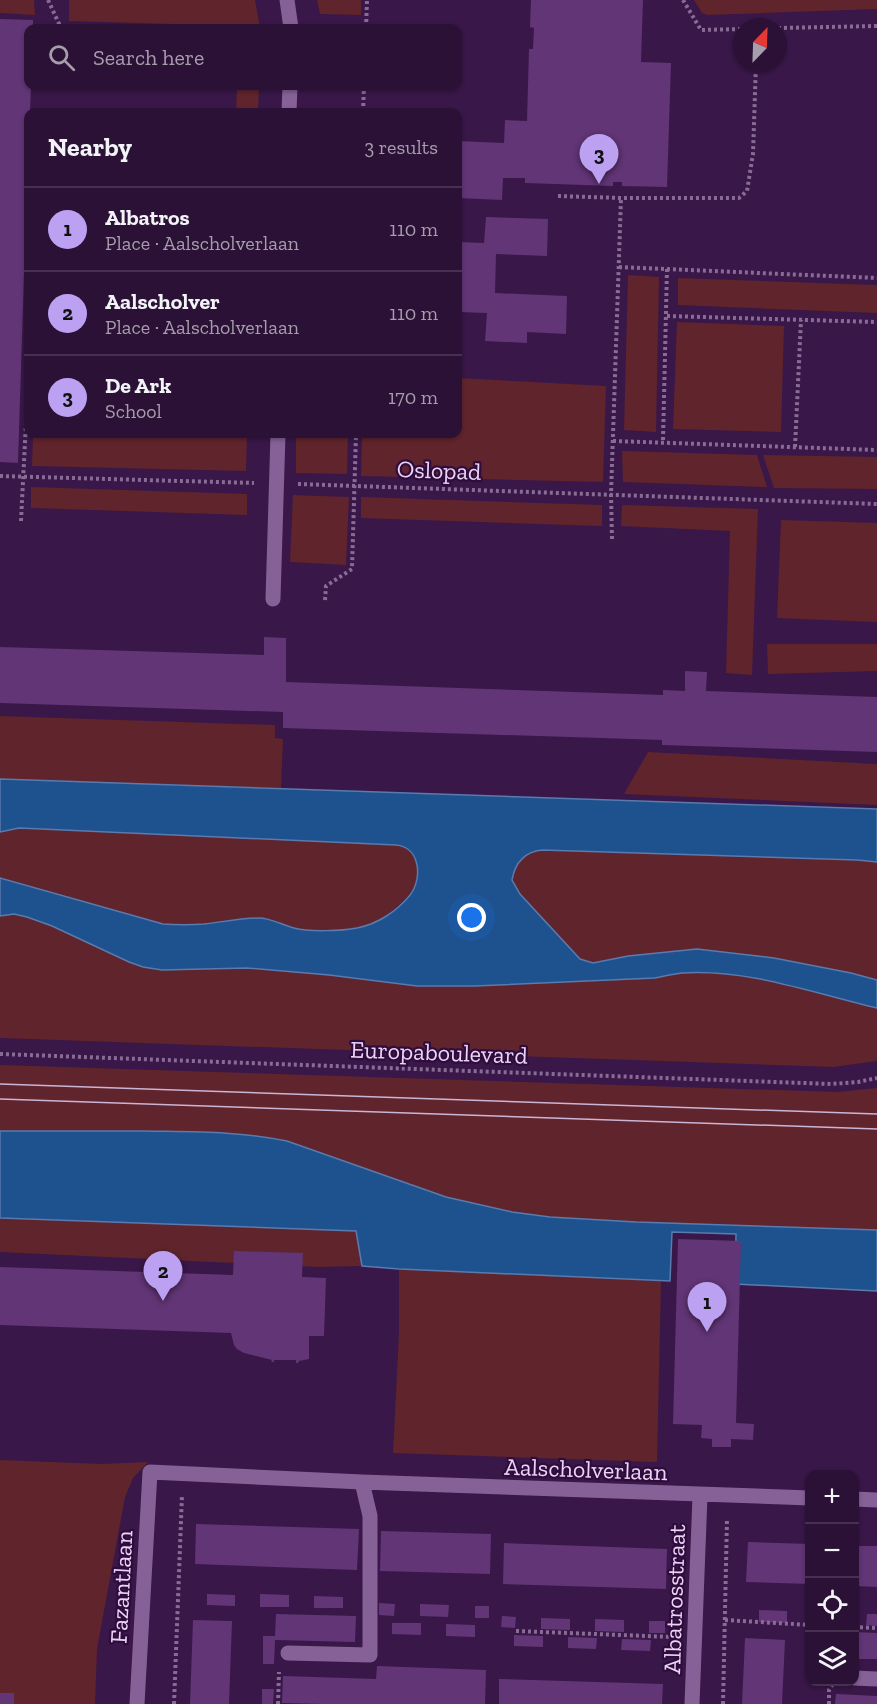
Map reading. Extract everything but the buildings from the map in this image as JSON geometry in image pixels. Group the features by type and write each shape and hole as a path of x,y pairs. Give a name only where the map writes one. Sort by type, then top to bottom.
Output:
{"street":[{"path":"287,0 290,24"},
{"path":"289,108 290,90"},
{"path":"273,598 278,438"},
{"name":"Aalscholverlaan","path":"150,1472 700,1496 805,1498"},
{"name":"Fazantlaan","path":"136,1704 150,1472"},
{"path":"288,1653 370,1655 370,1516 362,1482"},
{"name":"Albatrosstraat","path":"692,1704 700,1496"},
{"path":"859,1499 877,1500"},
{"path":"859,1678 877,1679"}],"path":[{"path":"48,0 59,24"},
{"path":"366,24 367,0"},
{"path":"683,0 701,30 733,29"},
{"path":"787,28 877,26"},
{"path":"558,196 739,198 747,190 753,154 756,72"},
{"path":"363,108 364,90"},
{"path":"612,539 611,494 621,198"},
{"path":"620,267 877,278"},
{"path":"663,440 667,269"},
{"path":"667,316 877,322"},
{"path":"795,447 801,320"},
{"path":"21,521 25,438"},
{"path":"325,600 326,586 352,569 356,438"},
{"path":"613,441 877,450"},
{"name":"Oslopad","path":"0,476 355,485 877,504"},
{"name":"Europaboulevard","path":"0,1054 831,1084 858,1083 877,1078"},
{"path":"174,1704 183,1474"},
{"path":"723,1704 727,1496"},
{"path":"725,1620 805,1625"},
{"path":"859,1627 877,1628"},
{"path":"516,1631 694,1638"},
{"path":"278,1704 280,1667 288,1653"},
{"path":"829,1704 829,1690 832,1686"}],"shaded area":[{"path":"0,0 34,0 35,15 0,13"},
{"path":"69,0 255,0 259,24 170,24 69,21"},
{"path":"317,0 361,0 361,15 320,14"},
{"path":"694,0 877,0 877,9 708,15 702,13"},
{"path":"237,90 259,90 258,108 236,108"},
{"path":"628,275 659,277 656,432 624,430"},
{"path":"678,278 877,285 877,313 678,305"},
{"path":"677,322 784,326 781,432 673,429"},
{"path":"462,378 606,386 603,482 361,476 362,438 462,438"},
{"path":"33,438 247,438 246,471 32,466"},
{"path":"296,438 348,438 347,474 296,473"},
{"path":"622,451 757,455 767,487 623,482"},
{"path":"763,455 877,457 877,489 774,488"},
{"path":"31,487 247,494 247,515 31,508"},
{"path":"293,495 349,497 346,565 290,562"},
{"path":"361,497 602,505 602,526 361,518"},
{"path":"622,505 758,509 752,675 726,673 730,531 621,526"},
{"path":"781,520 877,523 877,622 777,618"},
{"path":"767,644 877,644 877,671 768,674"},
{"path":"0,716 275,725 275,738 283,739 281,788 0,779"},
{"path":"648,752 877,764 877,805 624,794"},
{"path":"19,828 403,845 411,851 415,858 417,876 414,888 401,903 384,917 361,927 306,931 266,918 205,924 163,924 0,878 0,832"},
{"path":"542,850 877,862 877,980 774,958 697,949 628,956 593,963 580,959 514,885 513,873 519,862 524,857"},
{"path":"14,914 52,926 129,962 162,970 247,968 417,986 475,986 655,978 682,973 756,978 877,1008 877,1061 833,1067 0,1038 0,916"},
{"path":"0,1065 837,1092 877,1088 877,1230 636,1222 550,1217 512,1212 446,1197 287,1141 251,1135 144,1131 0,1131"},
{"path":"0,1218 357,1231 362,1266 319,1267 0,1252"},
{"path":"399,1269 661,1281 657,1462 393,1453 399,1333"},
{"path":"0,1460 102,1464 148,1462 133,1478 125,1497 97,1649 95,1704 0,1704"}],"water":[{"path":"0,779 877,809 877,862 542,850 530,853 521,859 515,868 512,880 520,894 580,959 593,963 628,956 697,949 774,958 877,980 877,1008 781,983 707,973 682,973 655,978 475,986 417,986 247,968 162,970 143,967 27,917 14,914 0,916 0,878 163,924 199,924 259,918 290,927 317,931 357,928 386,916 410,895 417,880 417,864 410,851 396,845 19,828 0,832"},
{"path":"0,1131 144,1131 251,1135 287,1141 446,1197 512,1212 550,1217 636,1222 877,1230 877,1291 735,1284 736,1234 672,1232 670,1281 362,1266 356,1231 0,1218"}],"tram line":[{"path":"0,1084 877,1114"},
{"path":"0,1099 877,1129"}],"place":[{"name":"De Ark","path":"599,184"},
{"name":"Aalscholver","path":"163,1301"},
{"name":"Albatros","path":"707,1332"}]}
